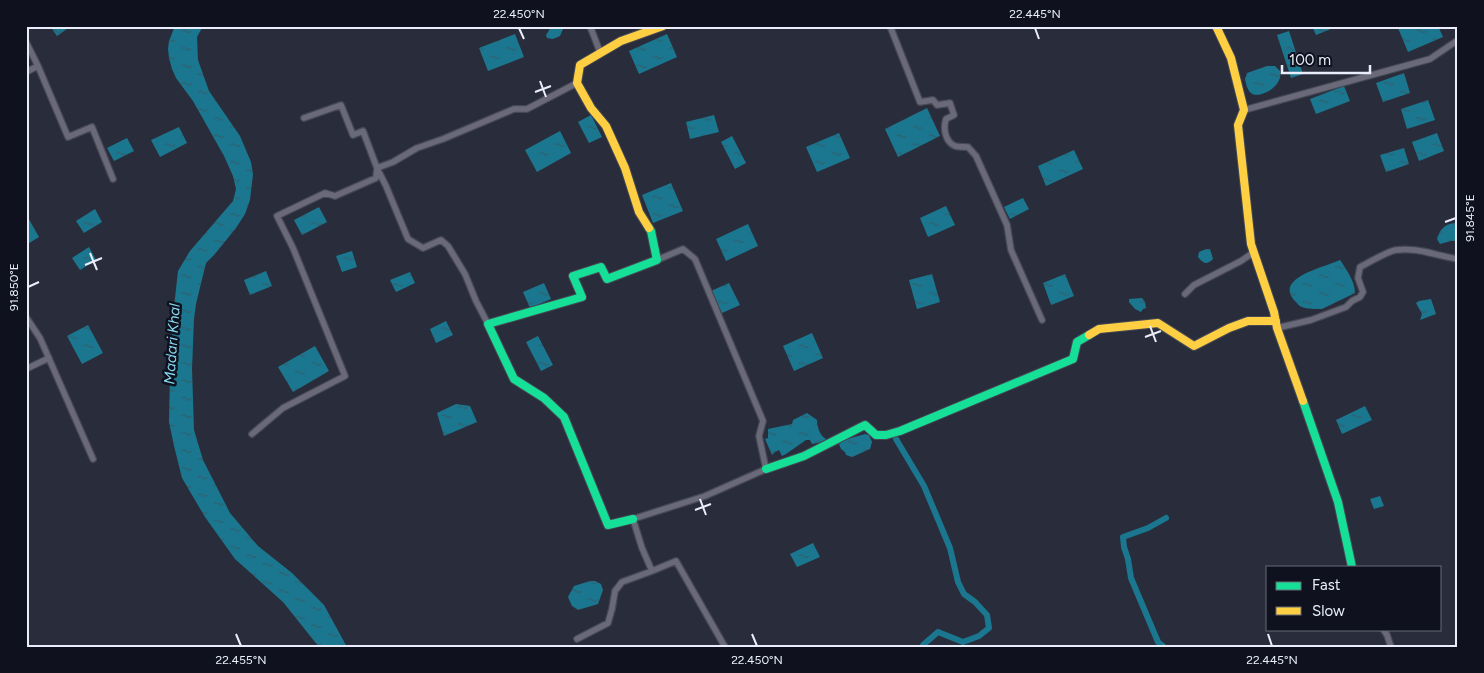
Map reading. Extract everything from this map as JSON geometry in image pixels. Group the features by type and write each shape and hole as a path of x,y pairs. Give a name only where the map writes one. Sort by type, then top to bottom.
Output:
{"street":[{"path":"590,26 600,52"},
{"path":"657,260 651,231 639,212 621,160 606,126 591,108 577,83 580,65 620,41 663,26"},
{"path":"890,26 920,102 933,100 937,105 950,102 954,115 946,119 944,125 946,134 952,144 968,147 976,156 1006,225 1011,250 1042,320"},
{"path":"1216,26 1231,58 1244,110 1238,125 1251,244 1274,312 1276,324 1338,502 1352,566"},
{"path":"1244,110 1430,59 1458,40"},
{"path":"26,42 68,137 92,126 113,179"},
{"path":"26,72 38,66"},
{"path":"377,168 393,162 417,148 514,109 527,109 577,83"},
{"path":"304,118 341,105 353,136 363,131 408,239 423,248 441,240 448,246 465,274 514,379 544,398 564,417 608,525 705,496 766,469 804,456 865,424 876,435 886,435 900,431 1073,359 1077,342 1099,329 1158,323 1194,346 1229,328 1248,321 1276,324 1312,320 1346,307 1360,297 1363,292 1358,278 1360,266 1394,250 1427,251 1439,256 1458,259"},
{"path":"252,434 283,408 345,376 294,248 277,216 325,193 335,196 376,178 377,168"},
{"path":"488,324 582,297 573,276 600,267 607,279 683,250 695,259 763,421 760,436 766,469"},
{"path":"1185,294 1194,285 1241,261 1254,252"},
{"path":"26,317 40,338 93,459"},
{"path":"26,368 48,358"},
{"path":"633,519 652,571"},
{"path":"577,639 608,623 615,591 622,582 676,561 725,647"},
{"path":"1384,630 1391,647"}],"water":[{"path":"50,26 71,26 57,36"},
{"name":"Madari Khal","path":"175,26 203,26 197,37 198,60 209,91 240,136 251,162 253,174 250,200 245,214 236,228 206,263 196,304 192,369 194,430 203,460 230,513 258,546 292,573 324,605 347,647 319,647 283,602 235,559 205,517 182,478 169,422 173,316 178,271 190,251 233,201 236,189 233,176 224,156 193,101 176,78 172,69 168,49"},
{"path":"1312,26 1338,26 1316,35"},
{"path":"1403,26 1438,26 1443,37 1408,52 1398,28"},
{"path":"551,27 561,27 563,29 560,36 553,39 547,38 546,35"},
{"path":"1289,31 1303,74 1291,78 1277,35"},
{"path":"515,34 524,57 488,71 479,48"},
{"path":"667,34 677,57 639,74 629,51"},
{"path":"1267,66 1275,66 1280,71 1279,81 1274,88 1262,94 1254,95 1248,88 1245,79 1247,73"},
{"path":"1404,73 1410,93 1383,102 1376,83"},
{"path":"1344,86 1350,101 1316,114 1310,99"},
{"path":"1428,100 1435,120 1407,129 1401,109"},
{"path":"927,108 940,136 898,157 885,129"},
{"path":"591,115 602,137 589,143 578,122"},
{"path":"714,115 719,132 690,139 686,122"},
{"path":"179,127 187,143 160,157 151,140"},
{"path":"560,131 571,153 537,172 525,150"},
{"path":"839,133 850,158 817,172 806,147"},
{"path":"1437,133 1444,151 1419,161 1412,142"},
{"path":"732,136 746,163 735,169 721,142"},
{"path":"127,138 134,151 114,161 107,148"},
{"path":"1404,148 1409,164 1386,172 1380,155"},
{"path":"1074,150 1083,169 1046,186 1038,166"},
{"path":"671,183 683,211 653,223 642,195"},
{"path":"1023,198 1029,209 1010,219 1004,207"},
{"path":"946,206 955,225 928,237 920,218"},
{"path":"319,207 327,222 302,235 294,220"},
{"path":"95,209 102,222 84,233 76,221"},
{"path":"26,214 39,237 26,245"},
{"path":"1455,223 1458,225 1458,241 1440,244 1437,239 1441,230"},
{"path":"748,224 758,246 726,261 716,239"},
{"path":"89,247 96,260 80,270 72,258"},
{"path":"1210,249 1213,259 1206,263 1198,257 1199,252"},
{"path":"352,251 357,267 342,272 336,256"},
{"path":"1340,260 1352,280 1355,293 1322,309 1300,306 1290,294 1290,286 1295,280 1313,270"},
{"path":"266,271 272,286 250,295 244,280"},
{"path":"410,272 415,283 396,292 390,280"},
{"path":"932,274 940,302 917,309 909,280"},
{"path":"1065,274 1074,296 1051,305 1043,283"},
{"path":"544,283 551,299 530,308 523,292"},
{"path":"729,283 740,305 722,313 711,291"},
{"path":"1142,298 1146,308 1141,312 1135,309 1129,302 1129,299"},
{"path":"1431,299 1436,314 1420,320 1422,314 1416,303"},
{"path":"446,321 453,335 436,343 430,329"},
{"path":"88,325 103,353 82,364 67,336"},
{"path":"812,333 823,358 794,371 783,346"},
{"path":"538,336 553,365 541,371 526,342"},
{"path":"315,346 329,371 293,392 278,367"},
{"path":"456,404 470,406 477,422 444,436 437,413"},
{"path":"1365,406 1372,420 1342,434 1336,420"},
{"path":"807,413 817,420 819,431 826,439 812,444 810,440 806,440 782,456 779,450 772,455 765,439 768,438 768,429 792,424 793,420"},
{"path":"865,434 869,435 872,442 870,449 852,457 846,455 839,444 844,440"},
{"path":"1380,496 1384,506 1374,509 1370,499"},
{"path":"813,543 820,557 797,567 790,554"},
{"path":"590,581 601,584 603,590 598,604 578,610 572,606 568,597 574,586"}],"waterway":[{"path":"896,439 924,486 950,548 958,582 964,594 975,602 987,615 989,628 979,636 963,642 938,632 923,647"},
{"path":"1164,647 1158,642 1131,578 1123,537 1148,528 1166,518"}],"traffic: fast":[{"path":"633,519 608,525 564,417 544,398 514,379 488,324 582,297 573,276 601,267 607,279 657,260 649,228"},
{"path":"766,469 804,456 865,425 876,435 886,435 900,431 1073,359 1077,342 1089,335"},
{"path":"1303,401 1338,502 1352,566"}],"traffic: slow":[{"path":"649,228 639,212 625,168 606,126 591,108 577,83 580,65 621,41 663,26"},
{"path":"1216,26 1231,58 1244,110 1238,125 1251,244 1274,312 1277,328 1303,401"},
{"path":"1089,335 1099,329 1158,323 1194,346 1229,328 1248,321 1276,321"}]}
